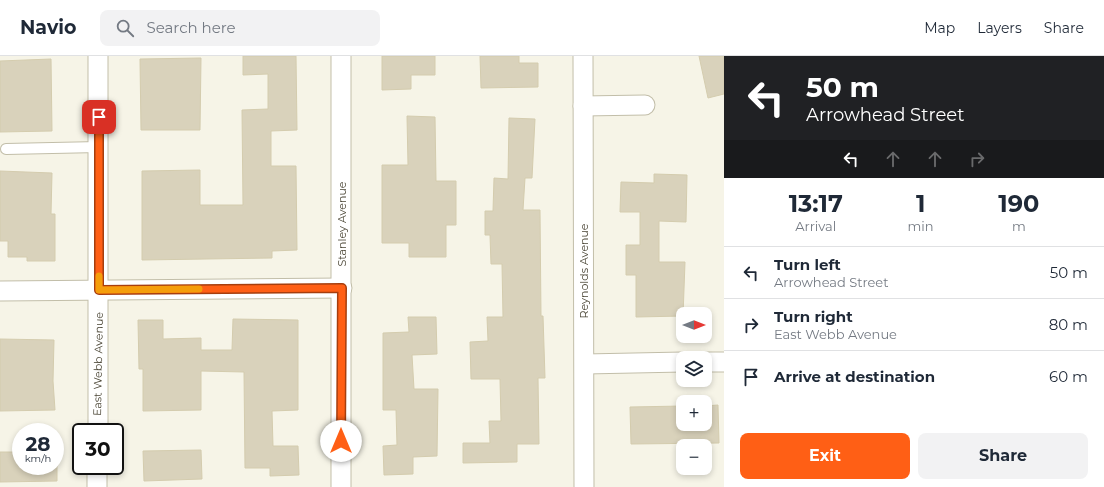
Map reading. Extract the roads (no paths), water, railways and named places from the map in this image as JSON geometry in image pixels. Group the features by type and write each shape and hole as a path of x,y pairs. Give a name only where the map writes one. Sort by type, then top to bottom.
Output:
{"street":[{"name":"East Webb Avenue","path":"98,56 98,423"},
{"name":"Stanley Avenue","path":"341,56 341,487"},
{"name":"Reynolds Avenue","path":"583,56 585,364 584,486"},
{"path":"583,106 645,105"},
{"path":"0,291 342,288"},
{"path":"585,364 676,362"},
{"path":"712,362 724,362"},
{"path":"97,487 98,475"}],"lane":[{"path":"6,148 99,147"}]}
